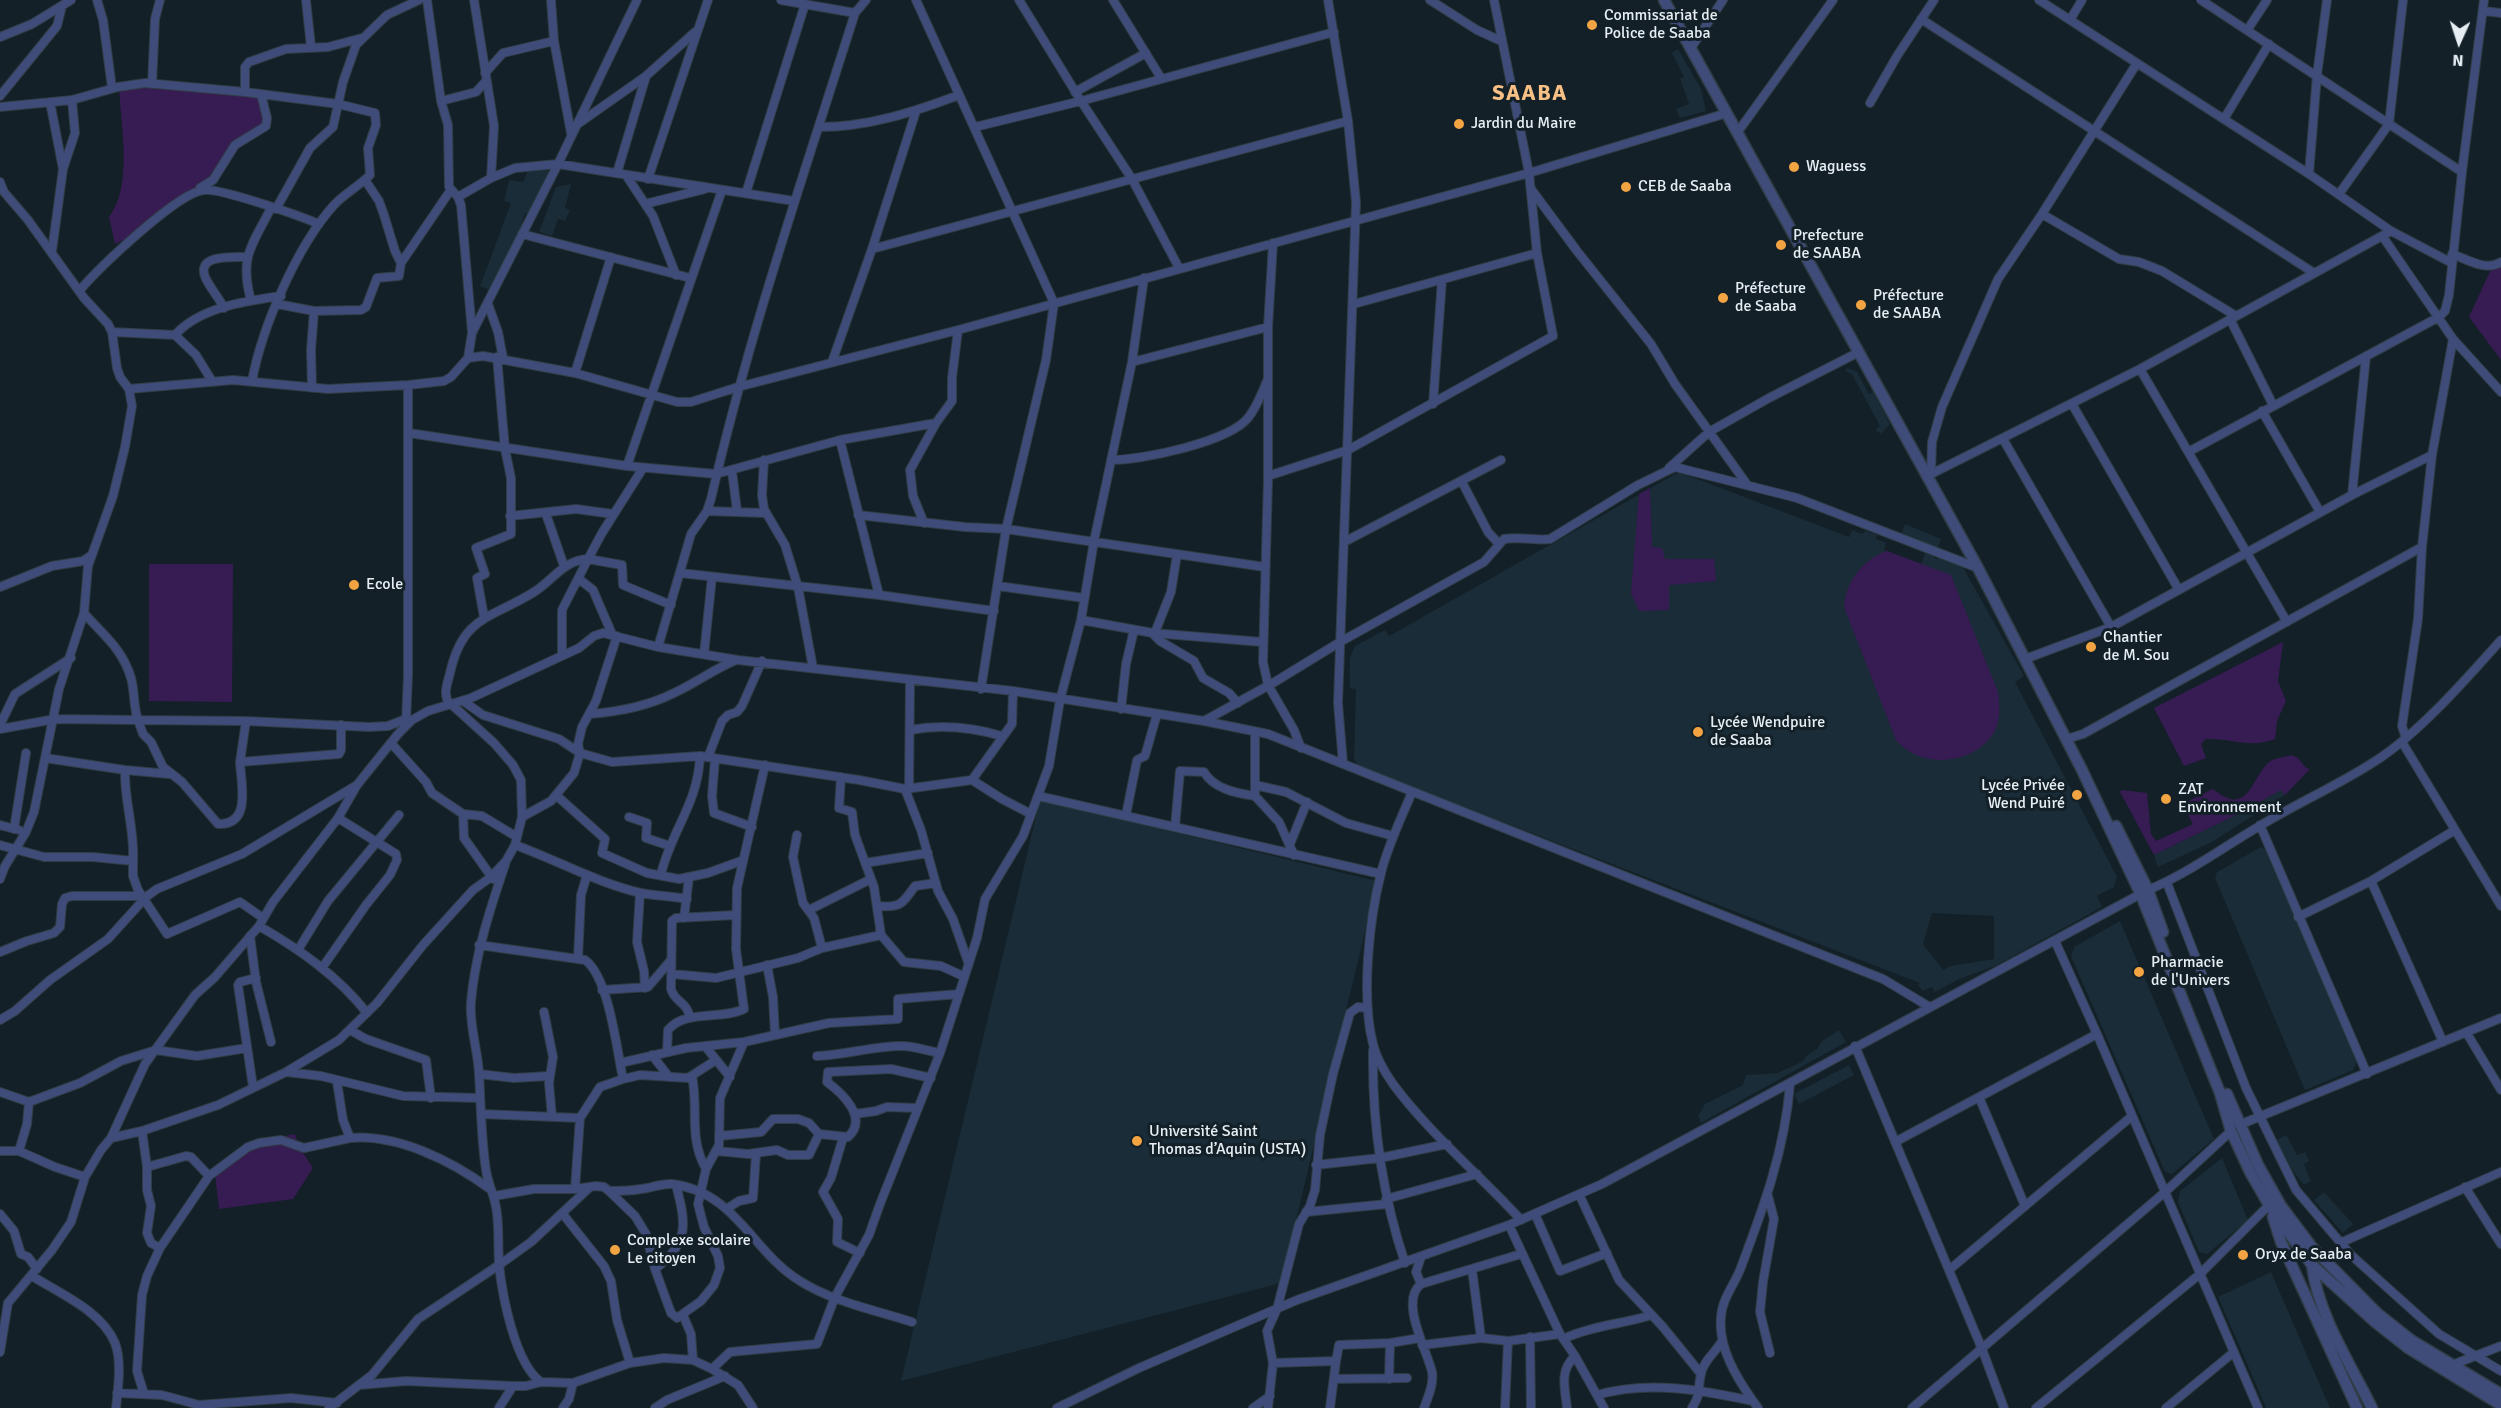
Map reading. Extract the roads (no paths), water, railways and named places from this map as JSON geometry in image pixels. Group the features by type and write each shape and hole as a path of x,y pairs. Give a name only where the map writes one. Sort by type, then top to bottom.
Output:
{"street":[{"path":"0,37 32,24 71,0"},
{"path":"97,0 102,15 112,88"},
{"path":"152,84 155,19 160,0"},
{"path":"306,0 311,47"},
{"path":"250,301 246,282 246,257 250,245 310,148 333,128 348,65 355,49 390,12 407,7 419,0"},
{"path":"175,335 189,322 224,308 250,301 279,300 314,311 362,310 366,307 377,278 399,276 401,263 450,191 448,125 441,101 427,0"},
{"path":"474,0 494,126 490,178"},
{"path":"551,0 554,41 573,130"},
{"path":"472,333 558,164 637,0"},
{"path":"648,179 708,0"},
{"path":"781,0 855,13"},
{"path":"658,647 691,534 706,511 738,387 794,201 855,13 866,0"},
{"path":"916,0 1054,303 1046,360 1006,529 981,689"},
{"path":"1019,0 1132,179 1179,268"},
{"path":"1113,0 1161,78"},
{"path":"1328,0 1348,121 1356,202 1338,703 1343,764"},
{"path":"1430,0 1477,30 1501,41"},
{"path":"1268,476 1348,450 1553,336 1537,253 1529,173 1494,0"},
{"path":"1664,0 1929,475 2144,893"},
{"path":"1690,48 1724,0"},
{"path":"1737,133 1833,0"},
{"path":"1870,103 1897,56 1934,0"},
{"path":"2039,0 2309,174 2391,231 2452,258 2493,267 2501,262"},
{"path":"2070,20 2082,0"},
{"path":"2201,0 2462,172"},
{"path":"2248,29 2267,0"},
{"path":"2309,174 2317,75 2327,0"},
{"path":"2339,195 2389,124 2403,0"},
{"path":"2190,451 2439,317 2445,311 2484,0"},
{"path":"746,193 805,4"},
{"path":"0,96 57,26 62,6"},
{"path":"2484,11 2501,12"},
{"path":"1921,19 2314,273"},
{"path":"573,130 646,76 697,30"},
{"path":"975,127 1081,101 1334,32"},
{"path":"244,92 245,67 249,62 286,49 328,47 363,38"},
{"path":"441,101 476,92 502,53 554,41"},
{"path":"2224,119 2269,44"},
{"path":"1075,92 1146,53"},
{"path":"1929,475 1932,442 1942,407 1998,279 2042,214 2137,63"},
{"path":"621,174 646,76"},
{"path":"0,107 72,100 112,88 152,84 244,92 338,104 369,110 376,115 368,148 371,171 365,180 335,204 319,224 279,300 257,355 252,381"},
{"path":"80,290 110,258 192,193 213,180 235,145 266,126 267,118 261,94"},
{"path":"819,127 849,127 916,111 959,95"},
{"path":"52,251 63,169 75,133 72,100"},
{"path":"50,102 63,169"},
{"path":"832,362 872,249 916,111"},
{"path":"468,358 500,358 575,373 687,403 738,387 958,330 1354,219 1529,173 1726,113"},
{"path":"872,249 1348,121"},
{"path":"458,197 490,178 526,166 558,164 794,201"},
{"path":"621,174 653,216 676,275"},
{"path":"365,180 379,201 401,263"},
{"path":"0,182 4,192 52,251 112,332 117,368 129,390 131,413 113,496 88,566 84,613 59,689 55,719 34,812 26,832 0,879"},
{"path":"645,204 709,188"},
{"path":"1531,188 1577,251 1651,344 1746,483"},
{"path":"192,193 212,189 319,224"},
{"path":"627,466 722,190"},
{"path":"129,390 212,381 252,381 312,388 359,389 447,379 468,358 472,333 460,205 458,197 450,191"},
{"path":"2042,214 2119,259 2139,262 2162,271 2233,318 2273,405"},
{"path":"1929,475 2140,369 2391,231"},
{"path":"522,234 690,278"},
{"path":"2383,237 2452,339 2501,392"},
{"path":"1273,243 1268,327 1268,476 1263,662 1268,686 1294,730 1300,748"},
{"path":"1354,304 1537,253"},
{"path":"224,308 207,281 205,269 208,261 246,257"},
{"path":"575,373 611,257"},
{"path":"712,1369 730,1352 817,1344 835,1297 872,1227 917,1108 931,1078 977,938 985,899 1023,836 1049,766 1060,700 1081,620 1094,541 1132,362 1144,278"},
{"path":"1433,404 1442,280"},
{"path":"484,617 477,578 485,574 476,548 511,536 511,478 505,449 498,332 488,304"},
{"path":"312,388 310,350 314,311"},
{"path":"1132,362 1268,327"},
{"path":"924,523 913,496 910,470 936,423 952,401 952,378 958,330"},
{"path":"112,332 175,335 196,355 212,381"},
{"path":"2452,339 2432,455 2422,547 2418,619 2402,726 2404,740 2501,906"},
{"path":"1204,721 1484,562 1504,539 1513,537 1535,541 1550,539 1666,470 1709,432 1768,398 1859,352"},
{"path":"2352,495 2367,356"},
{"path":"2140,369 2190,451 2287,622"},
{"path":"1112,460 1158,454 1223,436 1247,419 1269,378"},
{"path":"0,1352 4,1302 34,1272 71,1222 85,1177 96,1157 111,1138 145,1064 195,995 215,977 261,922 338,818 357,785 406,722 408,385"},
{"path":"2072,404 2179,590"},
{"path":"2262,411 2320,512"},
{"path":"409,433 627,466 716,474 840,440 936,423"},
{"path":"2003,439 2110,627"},
{"path":"840,440 879,595"},
{"path":"2025,659 2110,627 2320,512 2432,455"},
{"path":"764,460 762,495 765,513 781,535 798,587 813,668"},
{"path":"1344,542 1501,460"},
{"path":"1666,470 1683,467 1797,498 1978,568"},
{"path":"562,654 562,610 588,559 643,468"},
{"path":"732,471 737,511"},
{"path":"1462,482 1488,532 1498,544"},
{"path":"510,516 546,514 576,509 614,514"},
{"path":"706,511 765,513"},
{"path":"546,514 564,566"},
{"path":"858,515 1006,529 1265,567"},
{"path":"2070,738 2083,734 2422,547"},
{"path":"1153,633 1171,592 1177,554"},
{"path":"0,587 52,566 83,561 92,555"},
{"path":"541,1382 529,1371 522,1357 507,1307 499,1265 497,1213 486,1169 471,1003 479,945 522,818 521,780 518,771 494,743 450,704 445,690 454,652 484,617 531,594 573,561 588,559 622,566 623,585 671,605"},
{"path":"680,573 994,610"},
{"path":"704,654 712,578"},
{"path":"522,818 542,807 556,795 574,772 580,753 579,736 596,701 614,635 593,590 579,579"},
{"path":"998,586 1084,598"},
{"path":"84,613 110,638 127,667 138,720 143,734 149,739 160,762 169,774 182,782 214,821 224,824 237,819 242,811 240,762 246,721"},
{"path":"1081,620 1153,633 1262,642"},
{"path":"1120,709 1126,664 1134,630"},
{"path":"0,727 55,719 246,721 387,726 406,722 422,714 463,701 584,645 594,636 603,633 658,647 738,660 1013,692 1204,721 1281,738 1300,748 1883,979 1928,1006"},
{"path":"1153,633 1160,641 1194,661 1203,678 1229,693 1238,703"},
{"path":"1057,1408 1148,1364 1277,1309 1509,1225 1602,1184 1790,1084 1928,1006 2167,883 2260,825 2377,761 2404,740 2501,640"},
{"path":"0,727 15,694 70,658"},
{"path":"2025,659 2070,738 2144,893 2191,1008 2250,1172 2269,1205 2312,1265 2375,1322 2408,1348 2501,1405"},
{"path":"589,714 612,712 662,699 715,669 738,660"},
{"path":"661,874 670,846 696,789 722,721 738,712 742,706 762,661"},
{"path":"910,681 907,789 936,883 953,919 968,962"},
{"path":"972,780 1013,720 1013,692"},
{"path":"463,701 483,715 559,739 580,753 612,762 708,757 907,789 972,780 1031,814"},
{"path":"1126,815 1137,760 1145,756 1157,714"},
{"path":"240,762 339,754 341,725"},
{"path":"910,730 949,726 972,728 1002,736"},
{"path":"1255,732 1255,796"},
{"path":"391,743 432,793 463,814 482,816 516,841 587,875 640,893 687,899"},
{"path":"14,829 26,753"},
{"path":"708,757 714,813 752,827"},
{"path":"45,758 169,774"},
{"path":"667,1051 669,1029 690,1018 743,1011 740,971 736,953 737,888 741,861 752,827 765,765"},
{"path":"125,770 125,796 133,836 133,876 143,898 167,934 240,902 261,922 349,991 367,1013"},
{"path":"1174,827 1180,771 1204,772 1217,786 1255,796 1276,818 1294,855"},
{"path":"841,777 839,808 852,812 853,827 871,879 881,935 904,962 941,966 963,976"},
{"path":"0,1018 15,1011 70,965 108,939 143,898 158,889 265,842 357,785"},
{"path":"1255,785 1286,792 1346,823 1393,836"},
{"path":"1405,1263 1386,1201 1372,1085 1373,1046 1366,1008 1371,935 1381,874 1393,836 1412,792"},
{"path":"556,795 605,839 602,854 636,870 679,879 741,861"},
{"path":"1038,796 1381,874"},
{"path":"1290,844 1307,802"},
{"path":"463,814 464,838 497,888"},
{"path":"298,950 328,901 399,815"},
{"path":"629,817 647,823 646,838 670,846"},
{"path":"322,968 395,866 396,854 338,818"},
{"path":"0,825 26,832"},
{"path":"2260,825 2367,1074"},
{"path":"2298,917 2371,881 2455,830"},
{"path":"797,835 793,857 803,903 809,910 822,948"},
{"path":"0,845 44,857 103,857 133,861"},
{"path":"865,863 928,853"},
{"path":"111,1138 142,1131 218,1105 286,1072 339,1040 387,993 423,945 473,890 491,877 506,861"},
{"path":"578,958 581,895 587,875"},
{"path":"684,918 689,877"},
{"path":"809,910 871,879"},
{"path":"2371,881 2443,1042"},
{"path":"877,906 900,905 915,886 936,883"},
{"path":"2167,883 2260,1118 2296,1190 2340,1243 2439,1334 2501,1371"},
{"path":"640,893 637,942 644,971 645,988"},
{"path":"0,952 56,931 60,927 64,898 81,896 143,898"},
{"path":"690,1018 687,1006 672,993 672,921 675,918 736,915"},
{"path":"672,974 709,978 798,958 822,948 881,935"},
{"path":"250,936 256,978 271,1042"},
{"path":"2055,941 2258,1408"},
{"path":"479,945 578,958 590,963 602,990 617,1043 623,1079"},
{"path":"602,990 645,988 653,983 671,960"},
{"path":"767,965 773,997 775,1035"},
{"path":"253,1088 238,985 240,982 256,978"},
{"path":"620,1063 667,1051 744,1042 829,1023 898,1018 898,999 959,993"},
{"path":"1268,1408 1273,1363 1267,1331 1277,1309 1299,1224 1315,1190 1316,1165 1326,1105 1350,1013 1356,1008 1366,1008"},
{"path":"544,1012 553,1057 549,1076 552,1117"},
{"path":"1912,1408 2165,1192 2235,1128 2501,1018"},
{"path":"350,1030 381,1045 426,1060 432,1098"},
{"path":"2466,1032 2501,1090"},
{"path":"1895,1142 2097,1034"},
{"path":"144,1394 137,1371 142,1295 147,1276 160,1248 209,1176 248,1147 272,1140 286,1141 302,1148 350,1138 374,1137 418,1151 467,1174 492,1192 604,1187 641,1224 673,1316 677,1318 683,1315 701,1302 714,1286 720,1268 718,1256 698,1208 699,1192 706,1168 717,1151 720,1098 744,1042"},
{"path":"705,1046 730,1077"},
{"path":"817,1056 876,1047 902,1046 940,1053"},
{"path":"1373,1046 1393,1083 1447,1144 1521,1220"},
{"path":"1855,1046 1983,1349 2004,1408"},
{"path":"0,1092 28,1102 80,1083 121,1061 156,1050 197,1056 247,1048"},
{"path":"652,1055 669,1077"},
{"path":"575,1189 580,1118 600,1087 636,1076 688,1078 716,1060"},
{"path":"719,1136 761,1132 773,1119 779,1118 802,1120 812,1125 819,1134 848,1137 853,1131 855,1114 841,1092 827,1082 828,1072 891,1069 931,1078"},
{"path":"286,1072 321,1076 337,1082 395,1094 432,1098 479,1098"},
{"path":"479,1074 514,1078 549,1076"},
{"path":"692,1076 695,1097 694,1140 697,1152 706,1168"},
{"path":"337,1082 343,1120 350,1138"},
{"path":"1756,1405 1729,1359 1722,1341 1721,1317 1723,1304 1740,1270 1780,1157 1790,1084"},
{"path":"1979,1097 2025,1206"},
{"path":"19,1151 27,1124 28,1102"},
{"path":"855,1114 874,1112 886,1107 917,1108"},
{"path":"481,1114 580,1118"},
{"path":"1949,1270 2133,1116"},
{"path":"2235,1128 2281,1206 2320,1256 2377,1313 2411,1340 2501,1394"},
{"path":"142,1131 147,1167 147,1190 151,1206 147,1233 151,1243 160,1248"},
{"path":"717,1151 756,1154 778,1150 788,1155 809,1155 819,1134"},
{"path":"843,1138 831,1178 823,1192 838,1219 837,1242 860,1253"},
{"path":"1316,1165 1380,1158 1447,1144"},
{"path":"0,1151 19,1151 85,1177"},
{"path":"728,1208 739,1200 753,1198 756,1154"},
{"path":"147,1167 186,1156 209,1176"},
{"path":"2340,1243 2501,1172"},
{"path":"1306,1212 1386,1201 1477,1174"},
{"path":"609,1191 640,1190 668,1184 699,1192 728,1208 789,1273 802,1282 835,1297 912,1322"},
{"path":"655,1269 680,1243 683,1209 676,1185"},
{"path":"117,1393 162,1395 199,1405 291,1398 333,1406 372,1375 418,1319 499,1265 562,1214 590,1187"},
{"path":"2466,1187 2501,1244"},
{"path":"1579,1194 1619,1280 1652,1315 1701,1374"},
{"path":"1768,1196 1774,1220 1760,1312 1770,1353"},
{"path":"2036,1408 2200,1274 2269,1205"},
{"path":"2269,1205 2281,1242 2357,1408"},
{"path":"683,1209 698,1208"},
{"path":"0,1214 14,1231 21,1254 32,1261 34,1272 77,1304 109,1333 116,1345 116,1408"},
{"path":"562,1214 604,1266 611,1281 617,1320 630,1363"},
{"path":"1535,1214 1560,1271 1607,1253"},
{"path":"1509,1225 1562,1337 1604,1408"},
{"path":"1424,1408 1430,1392 1432,1373 1414,1316 1414,1292 1420,1284 1521,1254"},
{"path":"2312,1265 2320,1256"},
{"path":"1420,1284 1416,1272 1421,1257"},
{"path":"2312,1265 2324,1309 2372,1408"},
{"path":"1472,1269 1481,1338"},
{"path":"683,1315 691,1334 693,1360"},
{"path":"1330,1408 1339,1345 1481,1338 1508,1341 1562,1337 1652,1315"},
{"path":"1530,1338 1531,1408"},
{"path":"1505,1408 1508,1341"},
{"path":"1692,1408 1701,1391 1701,1374 1710,1356 1722,1341"},
{"path":"1389,1379 1390,1343"},
{"path":"2452,1365 2479,1357 2501,1346"},
{"path":"2166,1408 2234,1352"},
{"path":"1567,1408 1564,1373 1568,1363 1575,1356"},
{"path":"359,1385 405,1381 513,1386 526,1386 541,1382 573,1383 630,1363 664,1358 693,1360 725,1376 738,1385 753,1408"},
{"path":"1273,1363 1336,1361"},
{"path":"655,1408 667,1400 725,1376"},
{"path":"1334,1379 1407,1378"},
{"path":"563,1408 569,1400 573,1383"},
{"path":"499,1408 513,1386"},
{"path":"1597,1395 1643,1386 1731,1396 1756,1405"},
{"path":"1254,1408 1270,1396"},
{"path":"1731,1396 1734,1408"}],"place":[{"name":"Commissariat de Police de Saaba","path":"1592,25"},
{"name":"Jardin du Maire","path":"1459,124"},
{"name":"Waguess","path":"1794,167"},
{"name":"CEB de Saaba","path":"1626,187"},
{"name":"Prefecture de SAABA","path":"1781,245"},
{"name":"Préfecture de Saaba","path":"1723,298"},
{"name":"Préfecture de SAABA","path":"1861,305"},
{"name":"Ecole","path":"354,585"},
{"name":"Chantier de M. Sou","path":"2091,647"},
{"name":"Lycée Wendpuire de Saaba","path":"1698,732"},
{"name":"Lycée Privée Wend Puiré","path":"2077,795"},
{"name":"ZAT Environnement","path":"2166,799"},
{"name":"Pharmacie de l'Univers","path":"2139,972"},
{"name":"Université Saint Thomas d’Aquin (USTA)","path":"1137,1141"},
{"name":"Complexe scolaire Le citoyen","path":"615,1250"},
{"name":"Oryx de Saaba","path":"2243,1255"}],"district":[{"name":"SAABA","path":"1530,94"}]}
